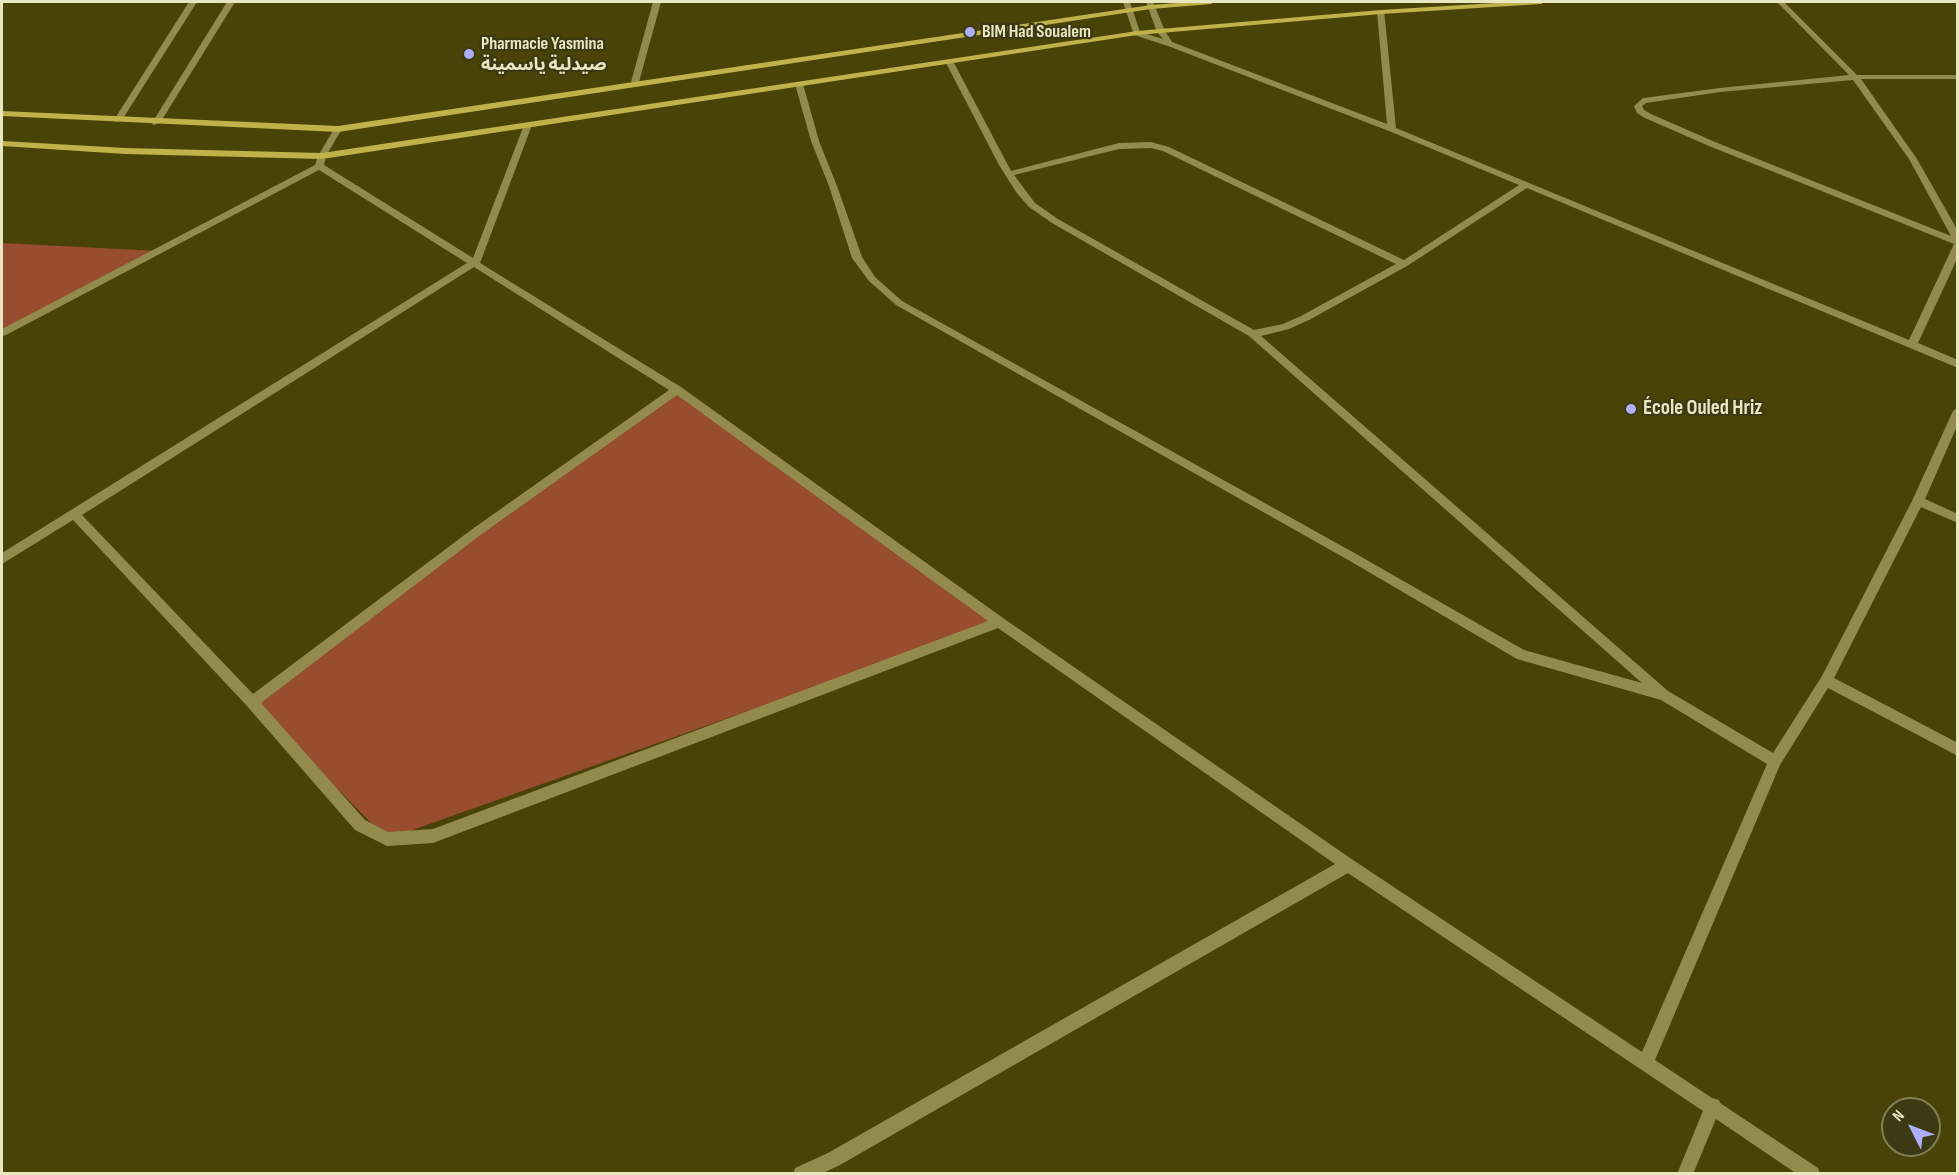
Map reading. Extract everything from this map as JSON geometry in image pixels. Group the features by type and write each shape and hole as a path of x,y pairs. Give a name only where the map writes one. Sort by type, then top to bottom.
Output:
{"street":[{"path":"118,120 193,2"},
{"path":"156,123 231,2"},
{"path":"635,82 657,2"},
{"path":"2,114 156,123 338,129 1127,6 1211,2"},
{"path":"2,144 321,161 528,125 1137,33 1381,12 1541,2"},
{"path":"1780,2 1855,77 1913,159 1958,242"},
{"path":"1150,4 1161,32 1172,44"},
{"path":"1127,6 1137,33"},
{"path":"1381,12 1392,129"},
{"path":"1137,33 1172,44 1392,129 1958,364"},
{"path":"949,61 985,133 1009,174 1032,205 1055,221 1253,334 1664,694 1775,761"},
{"path":"1958,77 1855,77 1643,100 1638,106 1640,111 1648,116 1712,144 1958,242"},
{"path":"799,84 814,141 833,186 857,258 872,279 899,303 1354,558 1521,655 1539,662 1664,694"},
{"path":"2,559 476,262 528,125"},
{"path":"2,333 321,161 338,129"},
{"path":"1009,174 1119,146 1151,146 1166,149 1404,264"},
{"path":"321,161 677,390 999,622 1348,865 1812,1173"},
{"path":"1253,334 1285,327 1305,318 1404,264 1526,184"},
{"path":"1912,345 1958,242"},
{"path":"252,702 475,533 677,390"},
{"path":"1646,1062 1775,761 1826,680 1918,501 1958,411"},
{"path":"1918,501 1958,519"},
{"path":"75,515 252,702 360,825 387,839 433,836 999,622"},
{"path":"1826,680 1958,750"},
{"path":"801,1173 834,1159 1348,865"},
{"path":"1685,1173 1713,1106"},
{"path":"824,1173 834,1159"}],"shaded area":[{"path":"2,243 158,251 2,333"},
{"path":"677,390 999,622 387,839 252,702"}],"place":[{"name":"BIM Had Soualem","path":"970,32"},
{"name":"Pharmacie Yasmina صيدلية ياسمينة","path":"469,54"},
{"name":"École Ouled Hriz","path":"1631,409"}]}
